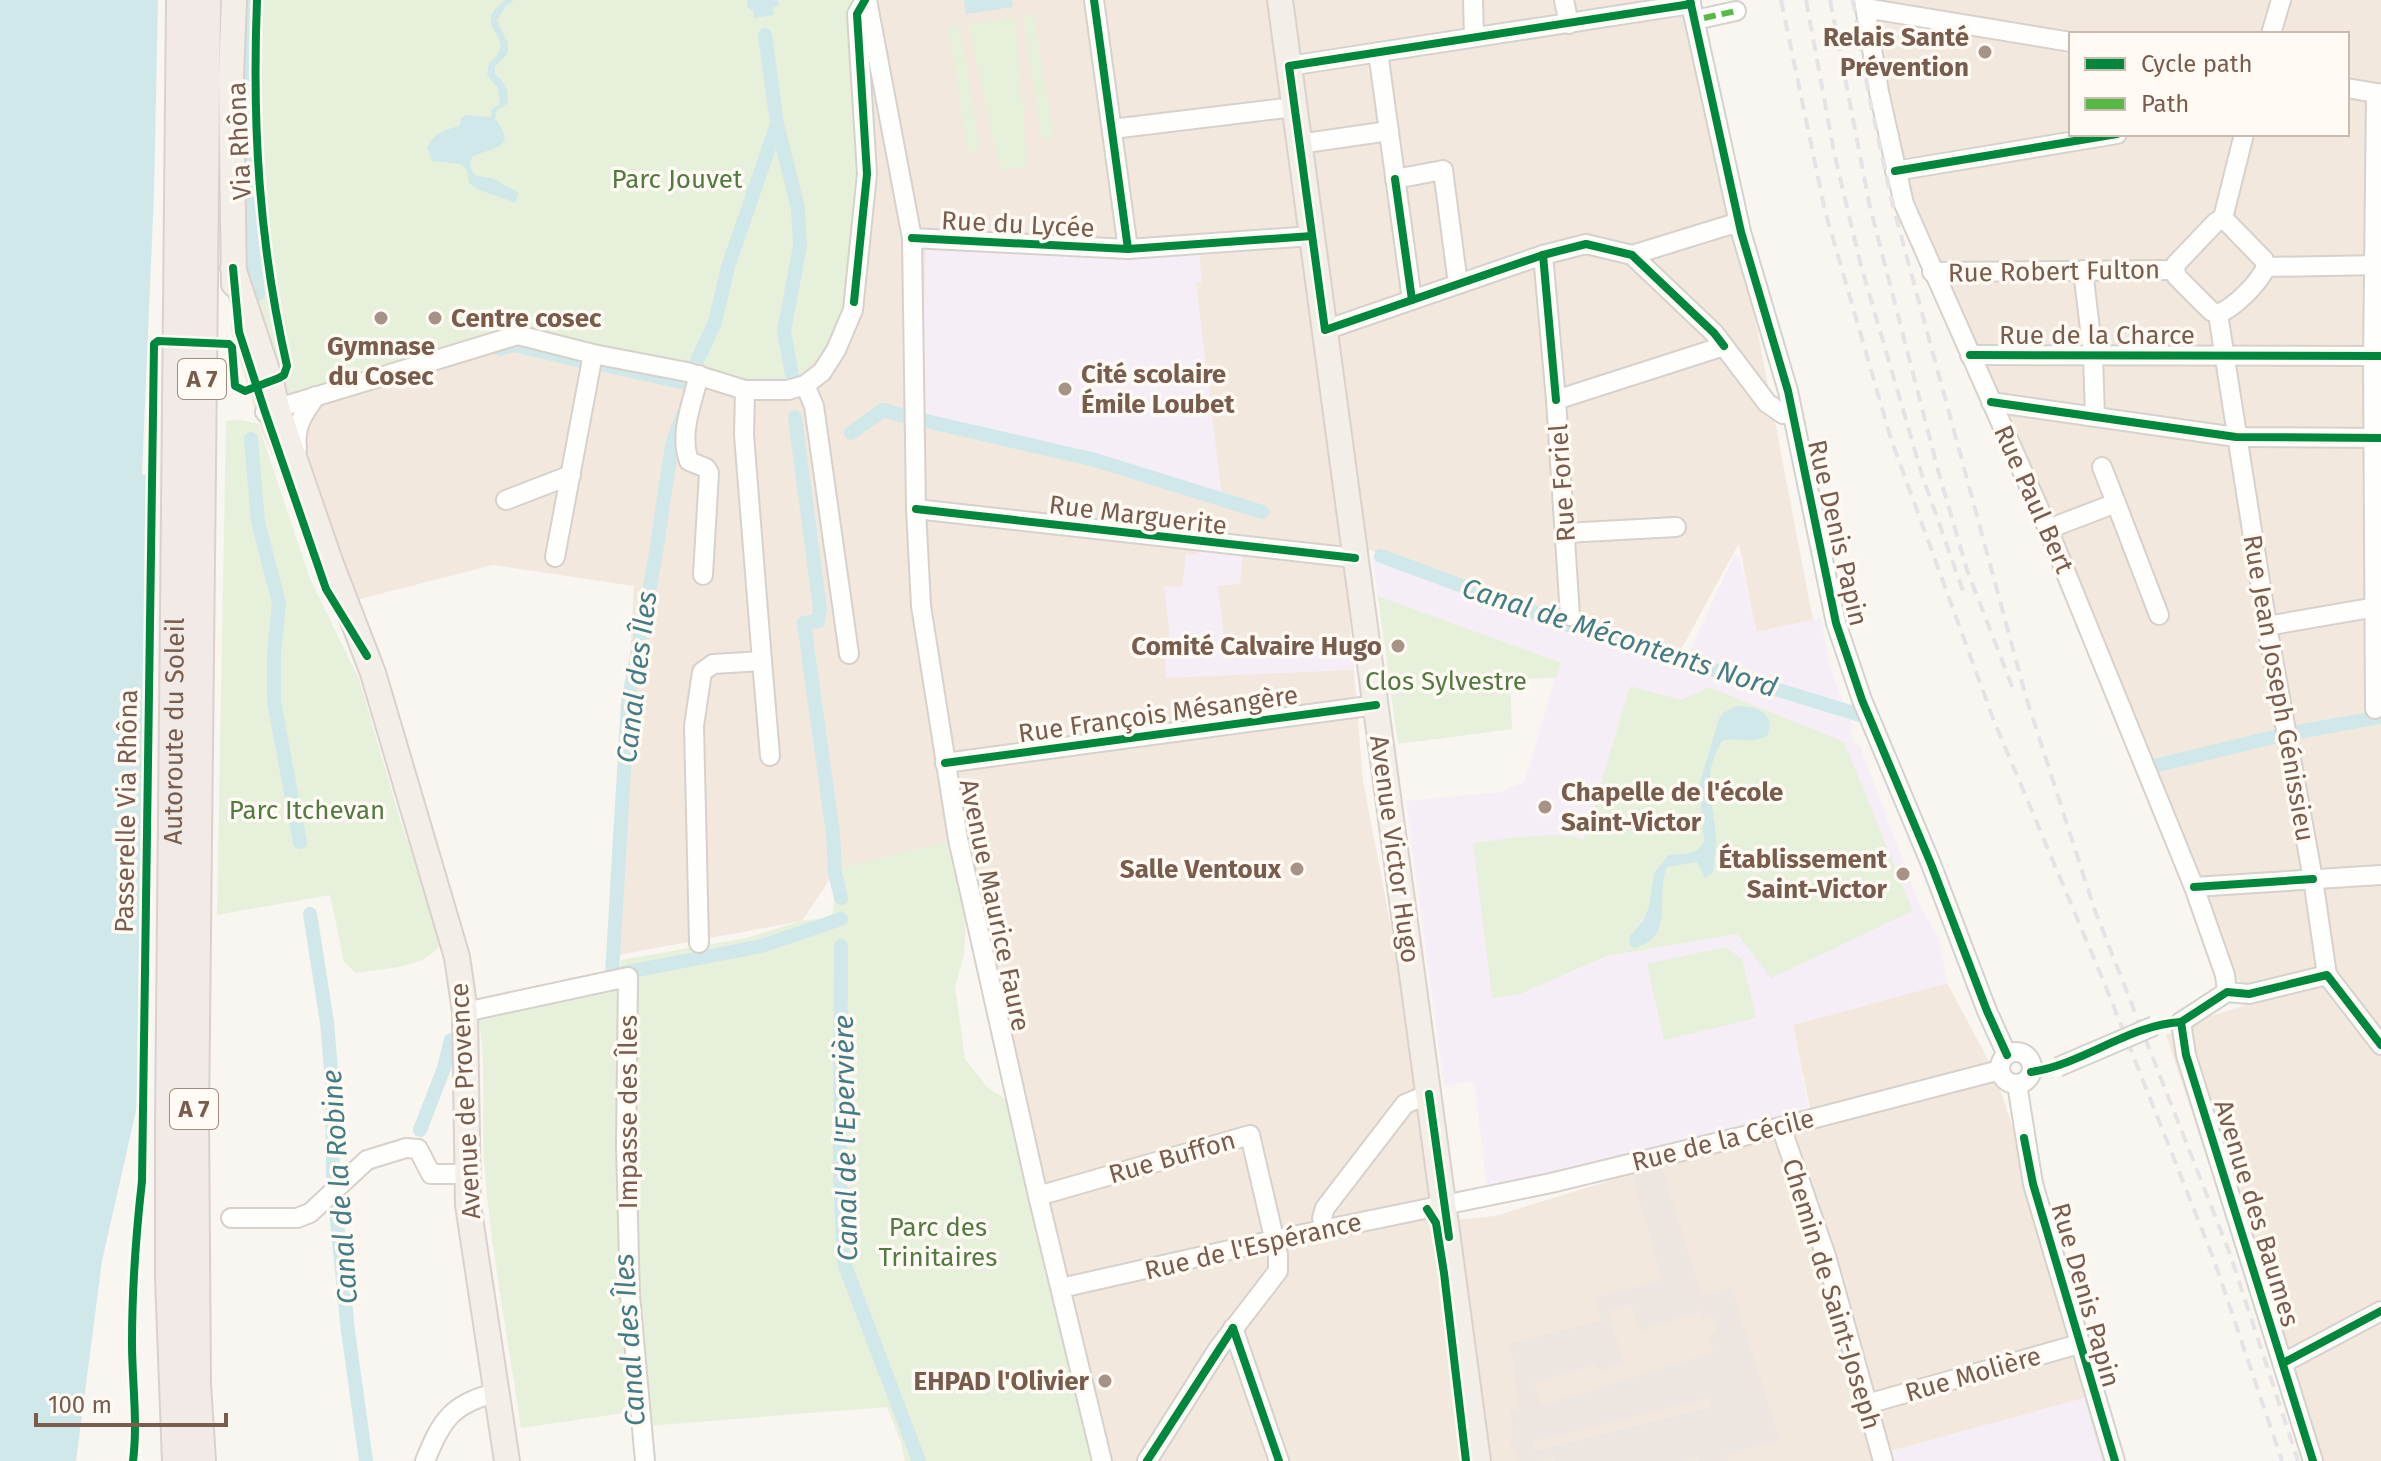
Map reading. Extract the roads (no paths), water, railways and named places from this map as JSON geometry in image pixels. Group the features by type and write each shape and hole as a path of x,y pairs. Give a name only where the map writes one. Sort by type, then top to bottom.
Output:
{"highway":[{"name":"Autoroute du Soleil","path":"177,1461 170,1278 170,1121 181,0"},
{"name":"Autoroute du Soleil","path":"201,1461 196,1369 194,1119 206,0"}],"main road":[{"name":"Avenue de Provence","path":"234,0 231,77 233,268 239,332 302,480 367,656 457,957 465,1012 468,1205 507,1461"},
{"name":"Avenue Victor Hugo","path":"1280,0 1478,1461"},
{"name":"Avenue de Provence","path":"271,410 326,589 367,656"}],"street":[{"name":"Avenue Maurice Faure","path":"866,0 912,238 916,509 921,606 945,763 958,839 1038,1196 1102,1461"},
{"path":"271,410 518,335 699,375 745,390 788,390 805,385 822,372 836,350 853,310 867,174 857,14 866,0"},
{"path":"1094,0 1128,249"},
{"path":"1473,0 1474,37"},
{"path":"1564,0 1569,24"},
{"path":"2272,32 2281,0"},
{"path":"1865,4 2069,42"},
{"name":"Rue Paul Bert","path":"1865,4 1895,171 1904,204 2048,529 2194,887 2225,975 2227,992"},
{"path":"1289,66 1474,37 1695,8 1737,10"},
{"name":"Rue Denis Papin","path":"1695,8 1739,222 1788,391 1842,642 1862,700 1931,864 2004,1062"},
{"path":"1378,52 1412,300"},
{"path":"2349,88 2378,94 2378,607 2375,709"},
{"path":"1112,129 1294,107"},
{"path":"1299,144 1389,131"},
{"path":"1895,171 2105,136"},
{"path":"2244,136 2223,218 2176,264 2177,277 2211,311 2218,314 2225,311 2266,267 2378,265"},
{"path":"1395,179 1443,170 1458,284"},
{"path":"2223,218 2264,260 2266,267"},
{"path":"1632,255 1739,222"},
{"name":"Rue du Lycée","path":"912,238 1128,249 1312,236"},
{"path":"1325,330 1543,255 1586,244 1632,255 1714,333 1767,403 1783,414 1792,414"},
{"name":"Rue Foriel","path":"1543,255 1570,616"},
{"path":"2083,270 2093,355 2095,417"},
{"name":"Rue Robert Fulton","path":"1932,272 2175,270"},
{"name":"Rue Jean Joseph Génissieu","path":"2218,314 2267,626 2313,879 2327,975 2381,1045"},
{"path":"1556,400 1724,346"},
{"path":"555,557 593,354"},
{"name":"Rue de la Charce","path":"1970,355 2377,356"},
{"path":"699,375 687,420 685,449 689,461 706,468 709,473 703,575"},
{"path":"805,385 814,406 849,654"},
{"path":"745,390 744,435 770,756"},
{"name":"Avenue de Provence","path":"302,480 296,431 316,396"},
{"path":"1991,402 2236,437 2377,438"},
{"path":"2102,467 2159,615"},
{"path":"506,500 571,475"},
{"path":"2048,529 2116,503"},
{"name":"Rue Marguerite","path":"916,509 1355,558"},
{"path":"1565,533 1676,527"},
{"path":"2267,626 2378,607"},
{"path":"699,943 694,726 702,672 713,664 762,661"},
{"name":"Rue François Mésangère","path":"945,763 1376,705"},
{"path":"2194,887 2381,875"},
{"path":"2024,1078 2031,1065 2025,1055 2019,1053 2004,1062 2005,1080 2024,1078 2058,1067 2154,1026 2181,1022 2227,992 2249,994 2327,975"},
{"name":"Impasse des Îles","path":"465,1012 628,977 626,1145 630,1296 645,1461"},
{"name":"Avenue des Baumes","path":"2181,1022 2186,1055 2313,1461"},
{"name":"Rue de la Cécile","path":"1445,1204 1551,1183 1781,1127 2004,1062"},
{"name":"Rue Denis Papin","path":"2024,1078 2024,1138 2033,1184 2115,1461"},
{"path":"1325,1229 1322,1218 1325,1208 1405,1104 1429,1094"},
{"name":"Chemin de Saint-Joseph","path":"1781,1127 1826,1256 1882,1458"},
{"name":"Rue Buffon","path":"1038,1196 1250,1135 1274,1240"},
{"path":"231,1218 297,1218 310,1213 362,1164 406,1148 418,1149 431,1174 467,1174"},
{"name":"Rue de l'Espérance","path":"1061,1288 1445,1204"},
{"path":"1147,1461 1233,1328 1278,1271 1274,1240"},
{"path":"2283,1363 2381,1311"},
{"path":"1233,1328 1279,1461"},
{"name":"Rue Molière","path":"1867,1404 2079,1344"},
{"path":"425,1461 439,1431 458,1407 467,1401 496,1393"}],"water":[{"path":"0,0 158,0 154,193 142,474 146,475 139,1097 102,1261 76,1461 0,1461"},
{"path":"505,0 514,0 505,7 497,21 508,43 508,53 495,67 495,74 508,95 507,104 497,110 495,119 502,129 504,141 496,148 472,157 470,166 474,175 494,179 519,193 515,203 469,183 467,171 461,164 432,161 427,148 440,133 459,126 465,115 491,117 492,109 500,104 498,88 487,75 489,63 498,54 500,46 491,19"},
{"path":"747,0 778,0 779,6 773,7 774,15 754,18 753,11 747,7"},
{"path":"964,0 1012,0 1013,7 966,14"},
{"path":"1736,706 1762,712 1767,716 1769,728 1767,736 1761,739 1722,741 1715,754 1710,778 1716,840 1713,872 1705,878 1697,862 1667,867 1660,926 1647,942 1634,948 1629,944 1630,936 1643,921 1649,907 1654,874 1668,855 1694,852 1704,841 1699,786 1719,719"}],"waterway":[{"path":"250,0 250,227 258,294"},
{"name":"Canal de l'Epervière","path":"765,35 777,124 798,208 800,246 784,331 792,375"},
{"name":"Canal des Îles","path":"696,363 715,322 728,267 777,124"},
{"path":"500,349 514,345 581,361"},
{"path":"599,364 681,382"},
{"name":"Canal de Mécontents Nord","path":"851,433 883,410 908,417"},
{"name":"Canal des Îles","path":"612,975 628,702 655,559 672,445 682,416"},
{"name":"Canal de l'Epervière","path":"795,417 820,609 818,621 804,623 833,834 835,873 841,898"},
{"name":"Canal de Mécontents Nord","path":"922,420 1095,460 1262,512"},
{"name":"Canal de la Robine","path":"251,439 258,522 279,603 274,653 274,701 300,842"},
{"name":"Canal de Mécontents Nord","path":"1381,556 1568,625 1860,715"},
{"path":"2298,732 2381,717"},
{"name":"Canal de Mécontents Nord","path":"2154,766 2278,736"},
{"name":"Canal de la Robine","path":"310,914 327,1022 332,1083 333,1182 348,1331 366,1461"},
{"path":"617,974 762,946 841,919"},
{"name":"Canal de l'Epervière","path":"841,946 840,1178 844,1263 919,1461"},
{"path":"420,1130 444,1068 451,1040"}],"railway":[{"path":"1781,0 1825,211 1891,439 1994,721 2106,987 2214,1260 2282,1461"},
{"path":"1806,0 1834,152 1860,262 1922,475 1963,591"},
{"path":"1830,0 1870,207 1938,470 1967,570 2015,694"},
{"path":"1853,0 1869,96 1892,202 2026,697 2094,908 2230,1254 2298,1461"}],"place":[{"name":"Relais Santé Prévention","path":"1985,52"},
{"name":"Gymnase du Cosec","path":"381,318"},
{"name":"Centre cosec","path":"435,318"},
{"name":"Cité scolaire Émile Loubet","path":"1065,389"},
{"name":"Comité Calvaire Hugo","path":"1398,646"},
{"name":"Chapelle de l'école Saint-Victor","path":"1545,807"},
{"name":"Salle Ventoux","path":"1297,869"},
{"name":"Établissement Saint-Victor","path":"1903,874"},
{"name":"EHPAD l'Olivier","path":"1105,1381"}],"park label":[{"name":"Parc Jouvet","path":"677,179"},
{"name":"Clos Sylvestre","path":"1446,681"},
{"name":"Parc Itchevan","path":"307,810"},
{"name":"Parc des Trinitaires","path":"938,1242"}]}
